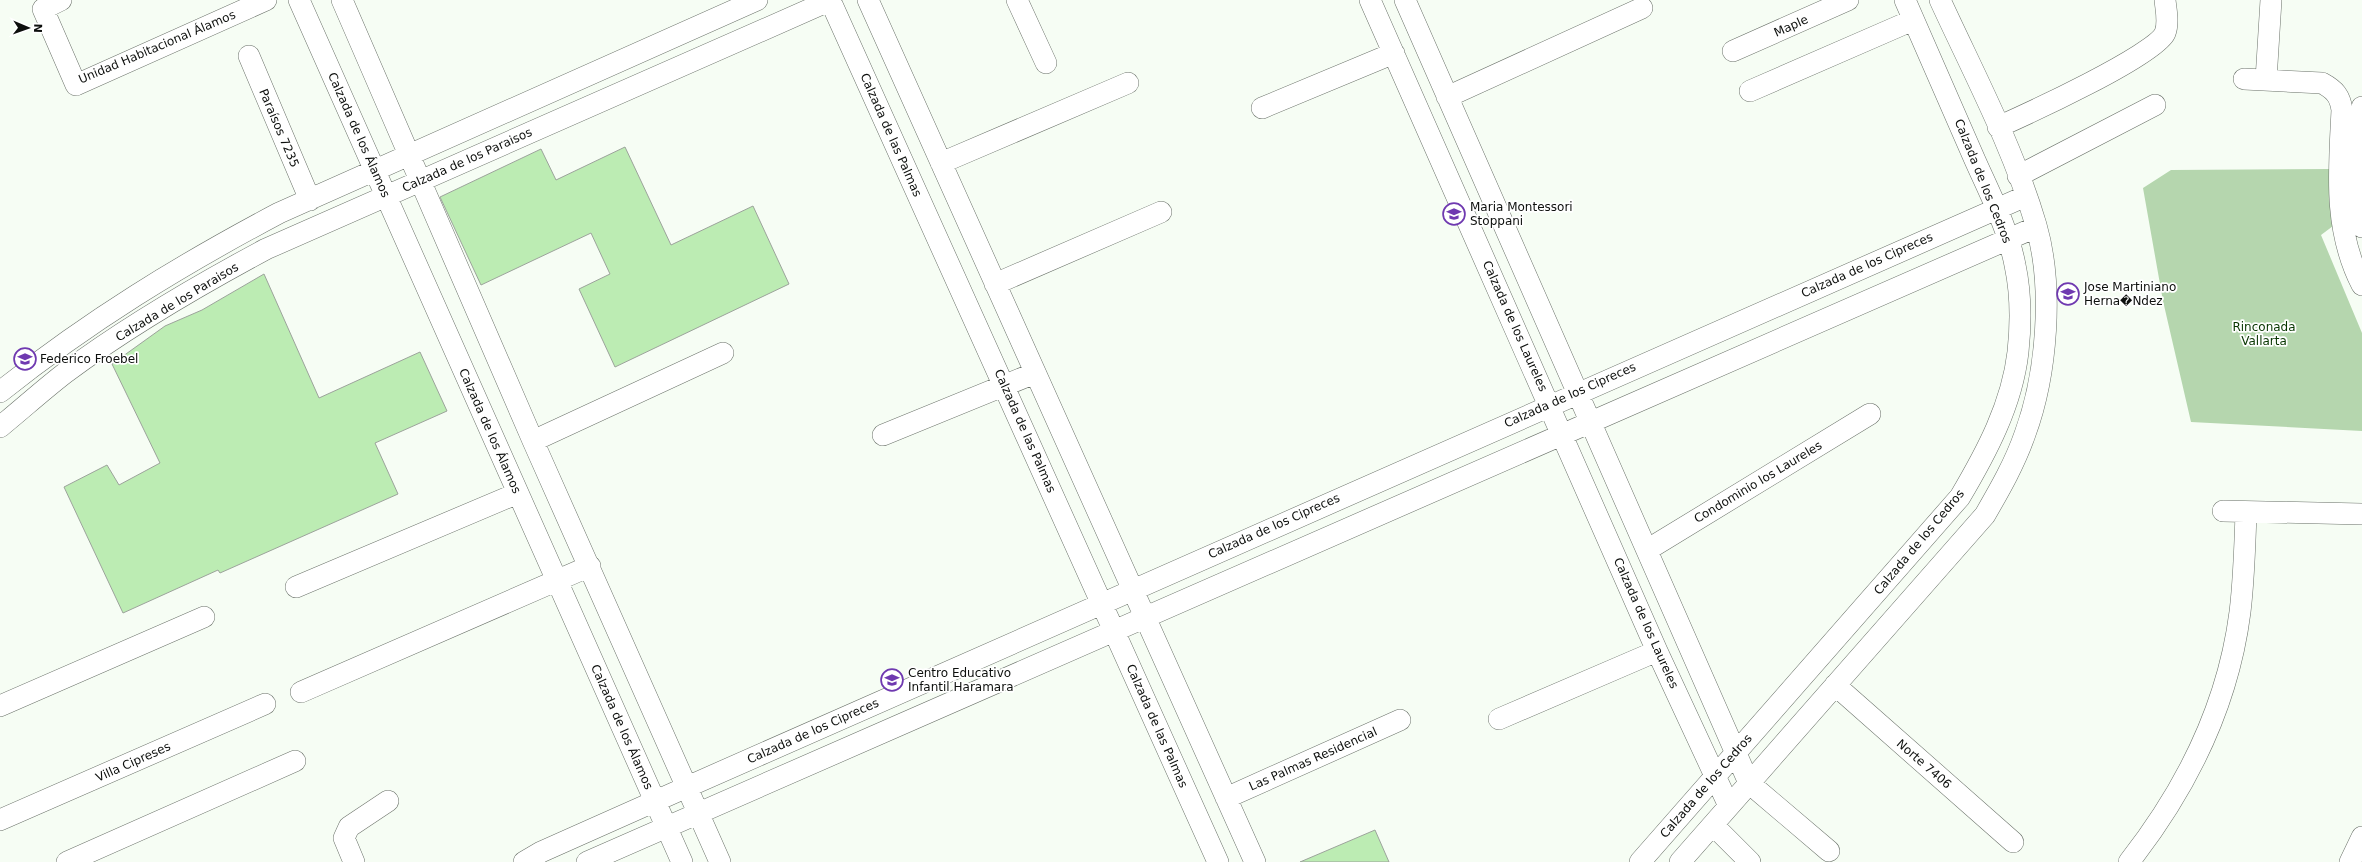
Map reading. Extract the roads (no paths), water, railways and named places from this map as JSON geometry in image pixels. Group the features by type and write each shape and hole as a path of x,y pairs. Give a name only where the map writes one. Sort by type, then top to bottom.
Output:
{"street":[{"name":"Unidad Habitacional Álamos","path":"62,0 43,9 76,84 266,0"},
{"name":"Calzada de los Álamos","path":"299,0 682,862"},
{"path":"342,0 533,440 720,862"},
{"path":"0,392 51,352 94,322 225,240 374,171 757,0"},
{"name":"Calzada de los Paraisos","path":"0,427 65,373 110,342 208,281 286,239 830,0"},
{"name":"Calzada de las Palmas","path":"830,0 1218,862"},
{"path":"868,0 1255,862"},
{"path":"1017,0 1046,63"},
{"path":"1373,7 1404,0 1749,783 1829,851"},
{"name":"Maple","path":"1733,51 1848,0"},
{"name":"Calzada de los Cedros","path":"1640,862 1960,497 1984,458 1998,426 2018,354 2019,291 2015,263 1996,209 1905,0"},
{"path":"1680,862 1985,515 2010,471 2026,433 2043,357 2045,291 2036,227 2026,196 1998,127 1940,0"},
{"path":"1998,127 2044,107 2151,49 2165,34 2167,14 2165,0"},
{"path":"2266,80 2271,0"},
{"name":"Calzada de los Laureles","path":"1373,7 1550,404 1657,651 1729,806"},
{"path":"1447,98 1642,8"},
{"path":"1750,91 1913,20"},
{"path":"1262,108 1394,52"},
{"name":"Paraísos 7235","path":"249,56 310,200"},
{"path":"2244,79 2322,83 2333,88 2340,97 2357,186 2362,227"},
{"path":"941,163 1128,83"},
{"path":"2018,176 2155,105"},
{"path":"2360,278 2346,246 2339,199 2350,148 2362,107"},
{"name":"Calzada de los Cipreces","path":"524,862 541,852 687,786 1577,392 2026,196"},
{"path":"995,284 1161,212"},
{"path":"587,862 1563,435 2007,238 2036,227"},
{"path":"194,258 208,281"},
{"path":"94,322 110,342"},
{"path":"533,440 723,353"},
{"path":"883,435 1005,387 1035,373"},
{"name":"Condominio los Laureles","path":"1647,550 1870,414"},
{"path":"296,587 518,493"},
{"path":"2223,512 2362,514"},
{"path":"2129,862 2153,832 2185,780 2198,755 2219,702 2240,614 2246,512"},
{"path":"301,692 590,566"},
{"path":"1635,600 1663,587"},
{"path":"0,706 204,617"},
{"path":"1499,719 1657,651"},
{"name":"Norte 7406","path":"1835,685 2013,842"},
{"path":"1790,691 1816,708"},
{"name":"Villa Cipreses","path":"0,820 265,704"},
{"name":"Las Palmas Residencial","path":"1226,798 1400,720"},
{"path":"66,862 295,761"},
{"path":"354,862 344,838 349,827 388,801"},
{"path":"1713,825 1750,862"},
{"path":"2350,862 2362,837"}],"place":[{"name":"Maria Montessori Stoppani","path":"1454,214"},
{"name":"Jose Martiniano Herna�Ndez","path":"2068,294"},
{"name":"Federico Froebel","path":"25,359"},
{"name":"Centro Educativo Infantil Haramara","path":"892,680"}],"park label":[{"name":"Rinconada Vallarta","path":"2264,334"}]}
